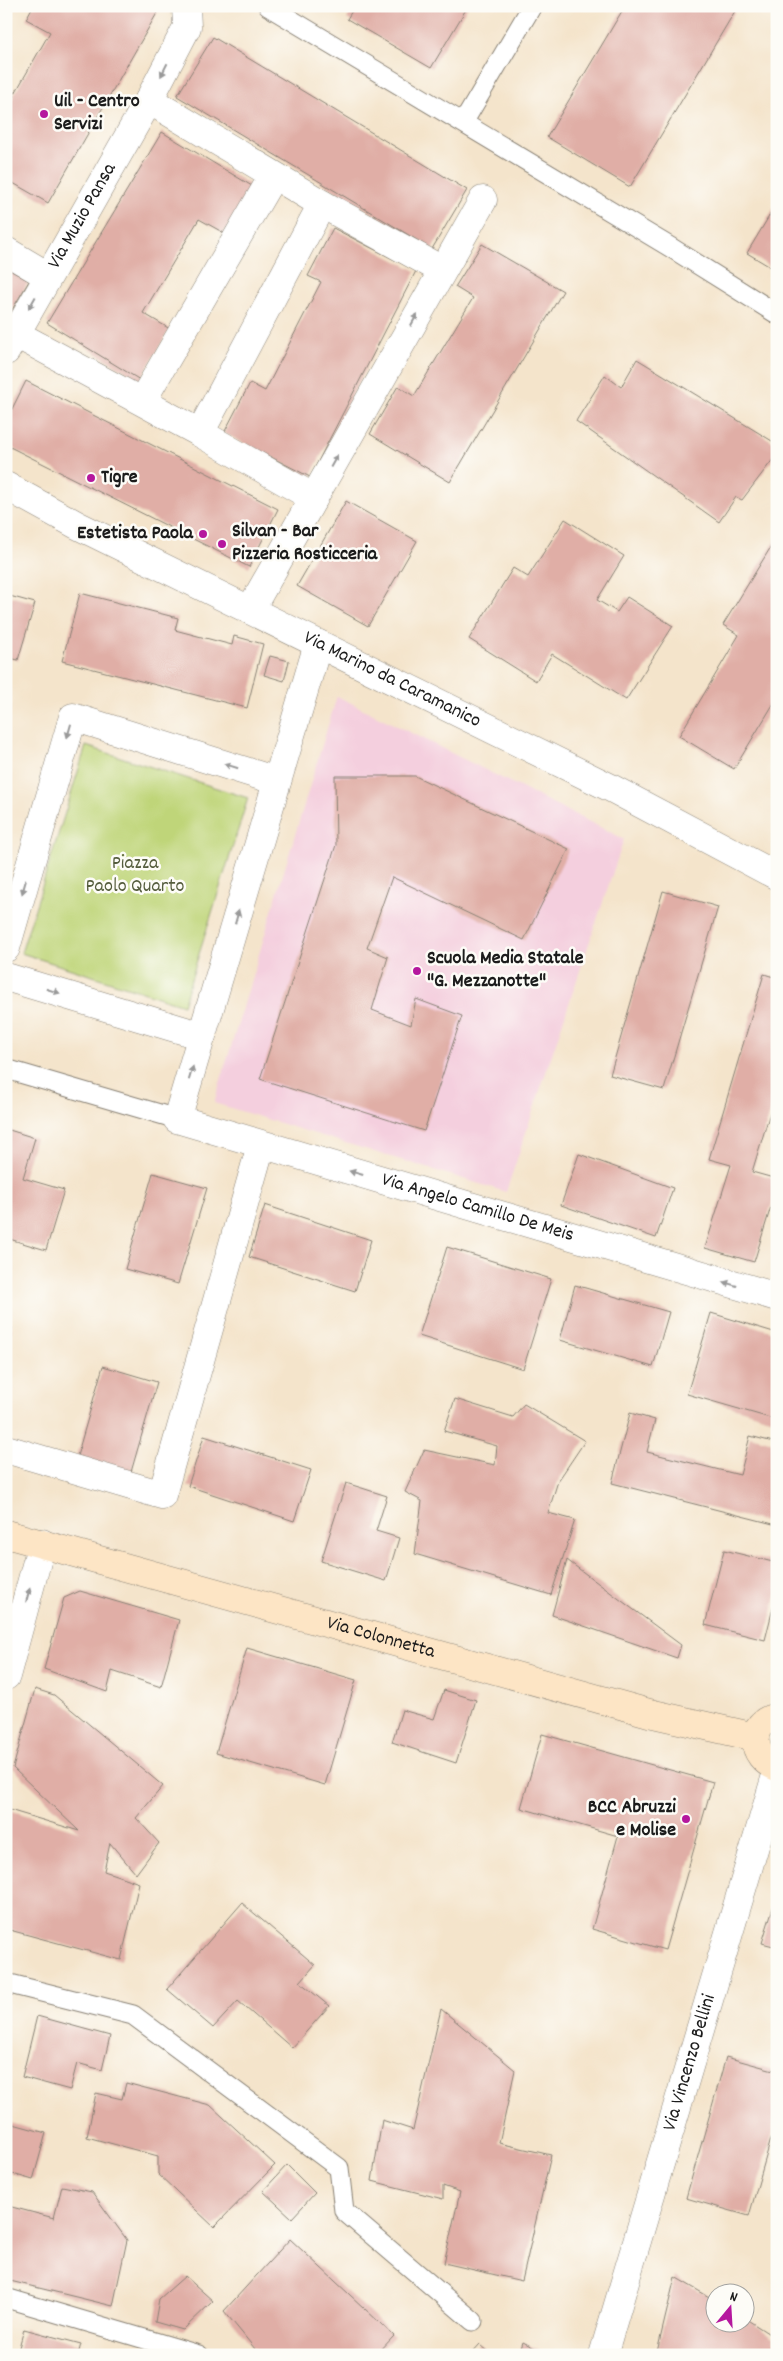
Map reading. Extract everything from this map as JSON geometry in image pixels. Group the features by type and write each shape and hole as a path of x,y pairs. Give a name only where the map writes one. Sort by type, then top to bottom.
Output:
{"main road":[{"name":"Via Colonnetta","path":"6,1534 648,1714 755,1737"},
{"path":"777,1717 764,1722 755,1737 758,1753 763,1760 777,1767"}],"street":[{"name":"Via Muzio Pansa","path":"187,17 149,100 11,343 142,401 314,498"},
{"path":"149,100 273,176 442,270"},
{"path":"142,401 273,176"},
{"path":"250,610 442,270 484,200"},
{"path":"200,433 322,204"},
{"path":"6,251 48,276"},
{"name":"Via Marino da Caramanico","path":"6,486 77,525 611,788 777,876"},
{"path":"177,1120 318,644"},
{"path":"6,948 73,717 277,781"},
{"path":"6,976 202,1036"},
{"name":"Via Angelo Camillo De Meis","path":"177,1120 777,1298"},
{"path":"6,1449 162,1495 261,1145"},
{"path":"6,1676 42,1543"},
{"name":"Via Vincenzo Bellini","path":"603,2355 777,1772"}],"lane":[{"path":"268,6 777,314"},
{"path":"463,123 532,6"},
{"path":"6,1069 177,1120"},
{"path":"6,1983 133,2015 339,2168 344,2211 473,2321"},
{"path":"6,2298 199,2355"}],"shaded area":[{"name":"Scuola Media Statale \"G. Mezzanotte\"","path":"337,696 624,839 506,1192 214,1103"}],"green space":[{"name":"Piazza Paolo Quarto","path":"86,746 248,798 183,1005 21,953"}],"building":[{"path":"33,6 160,8 48,203 6,179 6,109 50,32 26,19"},
{"path":"355,6 468,6 431,68 347,19"},
{"path":"625,6 738,6 630,187 547,137"},
{"path":"213,37 467,190 432,249 177,96"},
{"path":"162,132 252,186 224,233 199,219 143,313 170,329 140,380 47,323"},
{"path":"777,203 777,271 747,253"},
{"path":"333,228 416,271 310,477 224,433 250,383 265,391 321,282 308,276"},
{"path":"482,244 563,291 450,482 370,434 398,386 414,396 473,298 455,287"},
{"path":"6,268 29,281 6,320"},
{"path":"637,359 777,444 777,454 742,500 736,497 719,522 576,421 605,375 621,387"},
{"path":"26,381 278,509 249,567 6,445 6,421"},
{"path":"346,501 417,541 368,626 297,586"},
{"path":"565,519 624,556 597,600 617,612 627,597 673,626 626,700 552,654 536,681 469,639 513,568 528,577"},
{"path":"777,537 777,698 734,769 679,736 739,635 723,625"},
{"path":"80,593 178,618 175,630 232,645 234,636 263,644 247,708 62,661"},
{"path":"6,595 35,603 18,660 6,657"},
{"path":"270,656 289,661 284,681 264,675"},
{"path":"335,776 415,776 569,849 524,940 392,877 367,948 388,957 372,1010 411,1025 416,999 462,1016 424,1131 260,1079 336,845"},
{"path":"663,891 718,907 664,1090 610,1075"},
{"path":"764,974 777,978 777,1090 752,1172 777,1179 777,1187 754,1262 705,1248 731,1165 709,1159"},
{"path":"6,1129 35,1138 23,1178 64,1190 46,1250 6,1238"},
{"path":"579,1154 673,1188 656,1238 561,1205"},
{"path":"153,1173 207,1188 178,1284 125,1269"},
{"path":"265,1205 371,1240 355,1291 249,1257"},
{"path":"447,1247 551,1279 523,1369 419,1336"},
{"path":"575,1285 669,1312 653,1367 560,1340"},
{"path":"711,1313 777,1333 777,1420 687,1394"},
{"path":"6,1326 12,1328 7,1349 6,1348"},
{"path":"103,1366 157,1382 129,1479 75,1463"},
{"path":"455,1399 513,1417 524,1404 585,1441 558,1481 548,1513 575,1520 551,1595 415,1554 422,1501 405,1492 424,1450 495,1465 497,1446 444,1431"},
{"path":"630,1413 655,1420 647,1452 740,1475 750,1436 777,1443 777,1525 612,1483"},
{"path":"204,1436 311,1470 294,1521 188,1486"},
{"path":"346,1483 387,1496 376,1531 399,1538 386,1581 321,1561"},
{"path":"724,1550 777,1563 777,1592 765,1640 705,1625"},
{"path":"567,1560 681,1645 677,1658 552,1615"},
{"path":"80,1591 179,1620 161,1687 112,1671 107,1692 44,1669 64,1598"},
{"path":"247,1648 356,1680 325,1785 216,1753"},
{"path":"35,1689 54,1695 163,1786 136,1818 159,1843 136,1874 110,1843 104,1871 139,1883 121,1960 6,1929 6,1809 79,1831 13,1768"},
{"path":"444,1690 476,1700 456,1763 392,1742 402,1710 434,1719"},
{"path":"542,1734 713,1782 665,1950 592,1929 618,1836 521,1808"},
{"path":"777,1898 777,1947 762,1943"},
{"path":"242,1903 315,1965 300,1982 329,2006 292,2048 238,2001 213,2028 167,1989"},
{"path":"441,2009 515,2070 499,2143 551,2155 522,2281 444,2263 460,2192 443,2186 443,2199 372,2181 382,2120 413,2130"},
{"path":"37,2016 110,2036 102,2070 77,2063 70,2090 22,2077"},
{"path":"726,2057 777,2071 777,2118 749,2216 686,2198"},
{"path":"126,2083 210,2105 275,2165 214,2227 158,2174 158,2156 87,2137 96,2093 122,2099"},
{"path":"6,2122 46,2133 33,2180 6,2172"},
{"path":"287,2165 315,2193 292,2218 263,2191"},
{"path":"62,2186 92,2192 127,2240 113,2306 6,2280 8,2206 54,2218"},
{"path":"290,2239 394,2336 376,2355 260,2355 224,2311"},
{"path":"185,2276 213,2301 183,2330 155,2322 159,2299"},
{"path":"675,2277 706,2295 706,2334 756,2334 756,2325 774,2337 773,2355 666,2355 657,2352"},
{"path":"24,2329 81,2344 78,2355 17,2355"},
{"path":"523,2342 548,2355 519,2355"},
{"path":"480,2344 492,2355 470,2355"}],"place":[{"name":"Uil - Centro Servizi","path":"44,114"},
{"name":"Tigre","path":"91,478"},
{"name":"Estetista Paola","path":"203,534"},
{"name":"Silvan - Bar Pizzeria Rosticceria","path":"222,544"},
{"name":"Scuola Media Statale \"G. Mezzanotte\"","path":"417,971"},
{"name":"BCC Abruzzi e Molise","path":"686,1819"}]}
